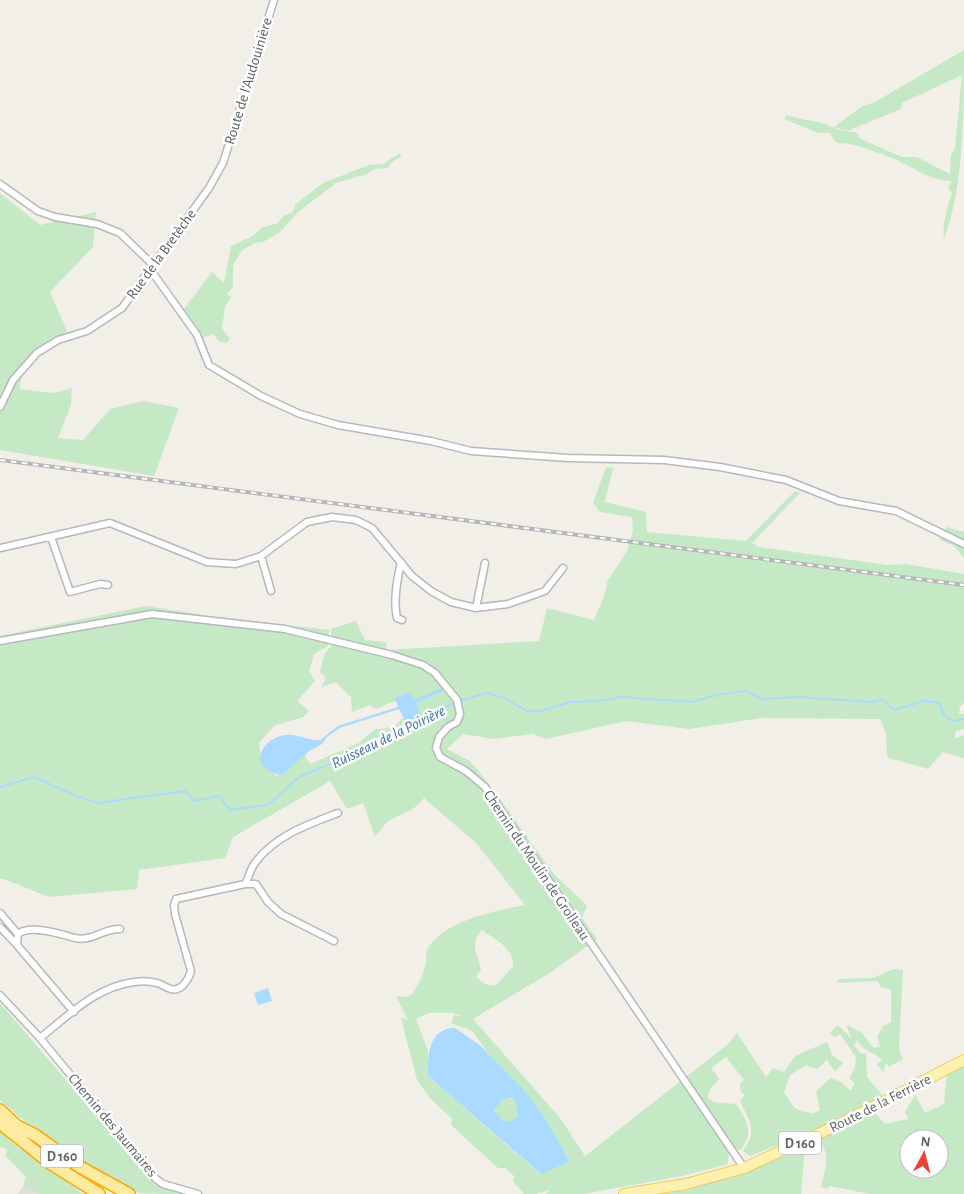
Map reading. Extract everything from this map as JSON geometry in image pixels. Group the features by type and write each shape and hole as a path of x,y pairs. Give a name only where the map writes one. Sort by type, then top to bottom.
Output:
{"highway":[{"name":"D 160","path":"0,1110 54,1155 117,1194"},
{"name":"D 160","path":"0,1123 50,1163 99,1194"},
{"name":"D 160","path":"17,1126 35,1135 62,1156 104,1182 129,1194"},
{"name":"D 160","path":"50,1163 54,1172 87,1194"}],"main road":[{"name":"Route de la Ferrière","path":"624,1194 686,1184 744,1168 840,1124 964,1060"}],"street":[{"name":"Route de l'Audouinière","path":"222,163 274,0"},
{"name":"Rue de la Bretèche","path":"0,407 13,380 37,353 58,340 87,331 122,308 209,188 222,163"},
{"path":"0,184 38,211 55,217 97,224 120,233 152,267 197,335 209,365 261,396 300,414 338,425 431,441 471,451 560,458 664,460 781,479 797,483 839,501 896,511 964,544"},
{"path":"0,548 110,523 207,562 236,564 261,556 307,522 332,517 356,520 372,528 412,576 431,592 451,602 476,608 508,604 545,591 563,568"},
{"path":"51,537 70,592 100,584 108,585"},
{"path":"261,556 271,591"},
{"path":"402,562 396,612 398,618 402,620"},
{"path":"476,608 485,563"},
{"name":"Chemin du Moulin de Grolleau","path":"0,642 152,614 285,629 410,660 435,673 458,703 460,714 457,722 448,727 439,736 436,748 440,757 471,774 485,787 744,1168"},
{"path":"245,884 255,862 280,840 293,831 338,813"},
{"path":"40,1038 94,995 117,986 147,981 157,983 172,990 184,985 189,978 191,970 175,914 174,905 176,899 245,884 256,884 268,902 281,914 334,941"},
{"path":"0,913 18,934 17,945"},
{"path":"0,927 74,1012"},
{"path":"18,934 30,930 64,933 75,938 91,938 109,930 120,930"},
{"name":"Chemin des Jaumaires","path":"0,995 40,1038 156,1179 163,1184 198,1194"}],"shaded area":[{"path":"31,1174 71,1194 18,1194"}],"green space":[{"path":"964,50 962,148 956,196 944,239 945,217 952,194 948,187 952,181 930,177 897,160 859,146 837,143 829,133 819,133 784,119 786,115 822,123 839,130 844,131 856,132 861,139 902,157 917,157 950,174 951,155 955,148 962,75 902,103 901,109 847,131 834,127 861,107 875,102"},
{"path":"400,153 401,157 393,161 388,168 375,169 367,174 336,183 297,213 280,232 263,242 255,243 242,250 233,265 233,287 227,294 231,297 225,307 222,328 230,339 227,343 218,341 214,334 204,337 184,309 212,272 224,283 231,246 253,236 261,228 278,223 283,216 293,212 295,205 323,183 369,165 383,164"},
{"path":"0,193 40,225 96,212 93,247 50,292 67,331 26,358 19,389 54,393 72,388 71,405 58,438 83,440 110,409 143,401 179,408 154,476 0,450"},
{"path":"606,467 613,468 605,502 646,512 647,532 746,541 795,491 800,493 752,543 759,547 887,565 906,564 964,574 964,703 960,706 959,714 964,714 964,729 956,731 954,739 964,735 964,758 943,752 928,769 889,758 887,756 886,733 880,719 762,718 689,729 626,721 546,739 532,734 494,739 463,734 447,749 470,761 495,792 553,873 587,906 582,918 597,939 548,974 473,1019 560,1118 585,1156 728,1044 737,1033 766,1077 773,1068 784,1072 795,1056 827,1042 832,1055 843,1063 835,1072 827,1060 817,1069 806,1065 790,1075 784,1092 794,1108 812,1114 820,1110 816,1091 831,1078 841,1082 851,1091 855,1083 849,1078 855,1067 856,1057 840,1034 834,1037 830,1033 838,1025 852,1039 846,1025 861,1032 874,1048 880,1046 877,1037 883,1026 891,1022 891,989 880,987 878,981 837,983 838,979 873,978 893,969 903,970 899,1049 903,1059 889,1067 886,1063 883,1072 877,1064 882,1060 862,1047 857,1040 854,1045 860,1053 866,1054 867,1077 882,1095 873,1111 885,1124 908,1119 905,1112 915,1095 925,1113 944,1104 947,1072 964,1064 964,1194 871,1194 829,1186 828,1189 821,1187 826,1158 823,1146 814,1132 750,1156 743,1151 748,1144 751,1131 751,1126 740,1101 745,1095 741,1092 740,1084 744,1080 726,1057 711,1068 719,1079 711,1088 707,1097 714,1102 736,1104 748,1126 747,1137 741,1150 729,1147 728,1164 682,1176 583,1194 546,1194 550,1190 535,1194 524,1194 513,1181 515,1177 506,1168 498,1168 451,1125 452,1119 429,1097 417,1080 401,1018 408,1020 396,996 407,997 412,994 424,970 428,948 436,938 447,930 472,918 525,905 477,844 424,798 413,809 388,821 375,836 363,803 347,809 330,781 233,837 225,858 139,870 137,889 49,897 0,879 0,636 146,606 217,617 329,630 328,646 314,654 309,671 315,681 297,701 309,711 303,717 274,726 259,743 262,765 277,776 296,760 302,751 310,764 359,743 375,729 388,728 397,724 411,706 409,700 392,702 377,709 370,705 352,712 351,697 336,682 321,687 326,678 320,672 324,655 331,646 331,629 356,621 365,640 386,642 387,650 539,641 547,608 594,620 605,594 607,582 627,551 633,531 632,517 600,512 593,503","holes":["482,930 503,945 511,955 513,967 498,983 494,985 483,983 476,977 481,969 475,949 478,935","428,1013 452,1013 465,1017 454,1015 451,1023 472,1031 499,1067 524,1090 545,1118 570,1162 540,1174 428,1076 428,1051 416,1019"]},
{"path":"947,527 964,532 964,558 954,546 939,539"},
{"path":"0,1003 156,1185 188,1194 139,1193 103,1177 66,1153 0,1100"},
{"path":"507,1098 515,1102 519,1110 515,1118 507,1122 499,1118 495,1110 499,1102"},
{"path":"0,1131 19,1149 24,1149 83,1194 40,1194 23,1184 26,1177 5,1155 7,1152 5,1148 0,1147"},
{"path":"805,1148 801,1194 657,1194 688,1190"}],"water":[{"path":"441,688 443,691 416,703 421,716 406,723 399,709 340,728 327,737 322,744 308,752 282,775 265,768 261,762 263,749 275,738 289,735 320,740 338,726 398,707 395,698 410,692 414,700"},
{"path":"268,988 272,1001 258,1005 254,993"},
{"path":"455,1028 481,1046 524,1090 545,1118 570,1162 541,1174 428,1076 431,1044 439,1033 446,1029","holes":["512,1098 516,1103 518,1116 509,1122 501,1119 494,1110 503,1099"]}],"waterway":[{"name":"Ruisseau de la Poirière","path":"459,701 487,693 504,698 527,711 540,711 571,702 598,701 623,697 691,702 721,694 745,691 763,699 797,697 872,702 882,699 894,710 924,701 939,703 943,714 952,721 964,719"},
{"name":"Ruisseau de la Poirière","path":"0,787 34,777 74,795 98,803 185,791 195,801 220,796 229,810 268,805 299,777 363,751 385,736 403,730 425,715 455,703"}],"railway":[{"path":"0,460 964,585"}]}
